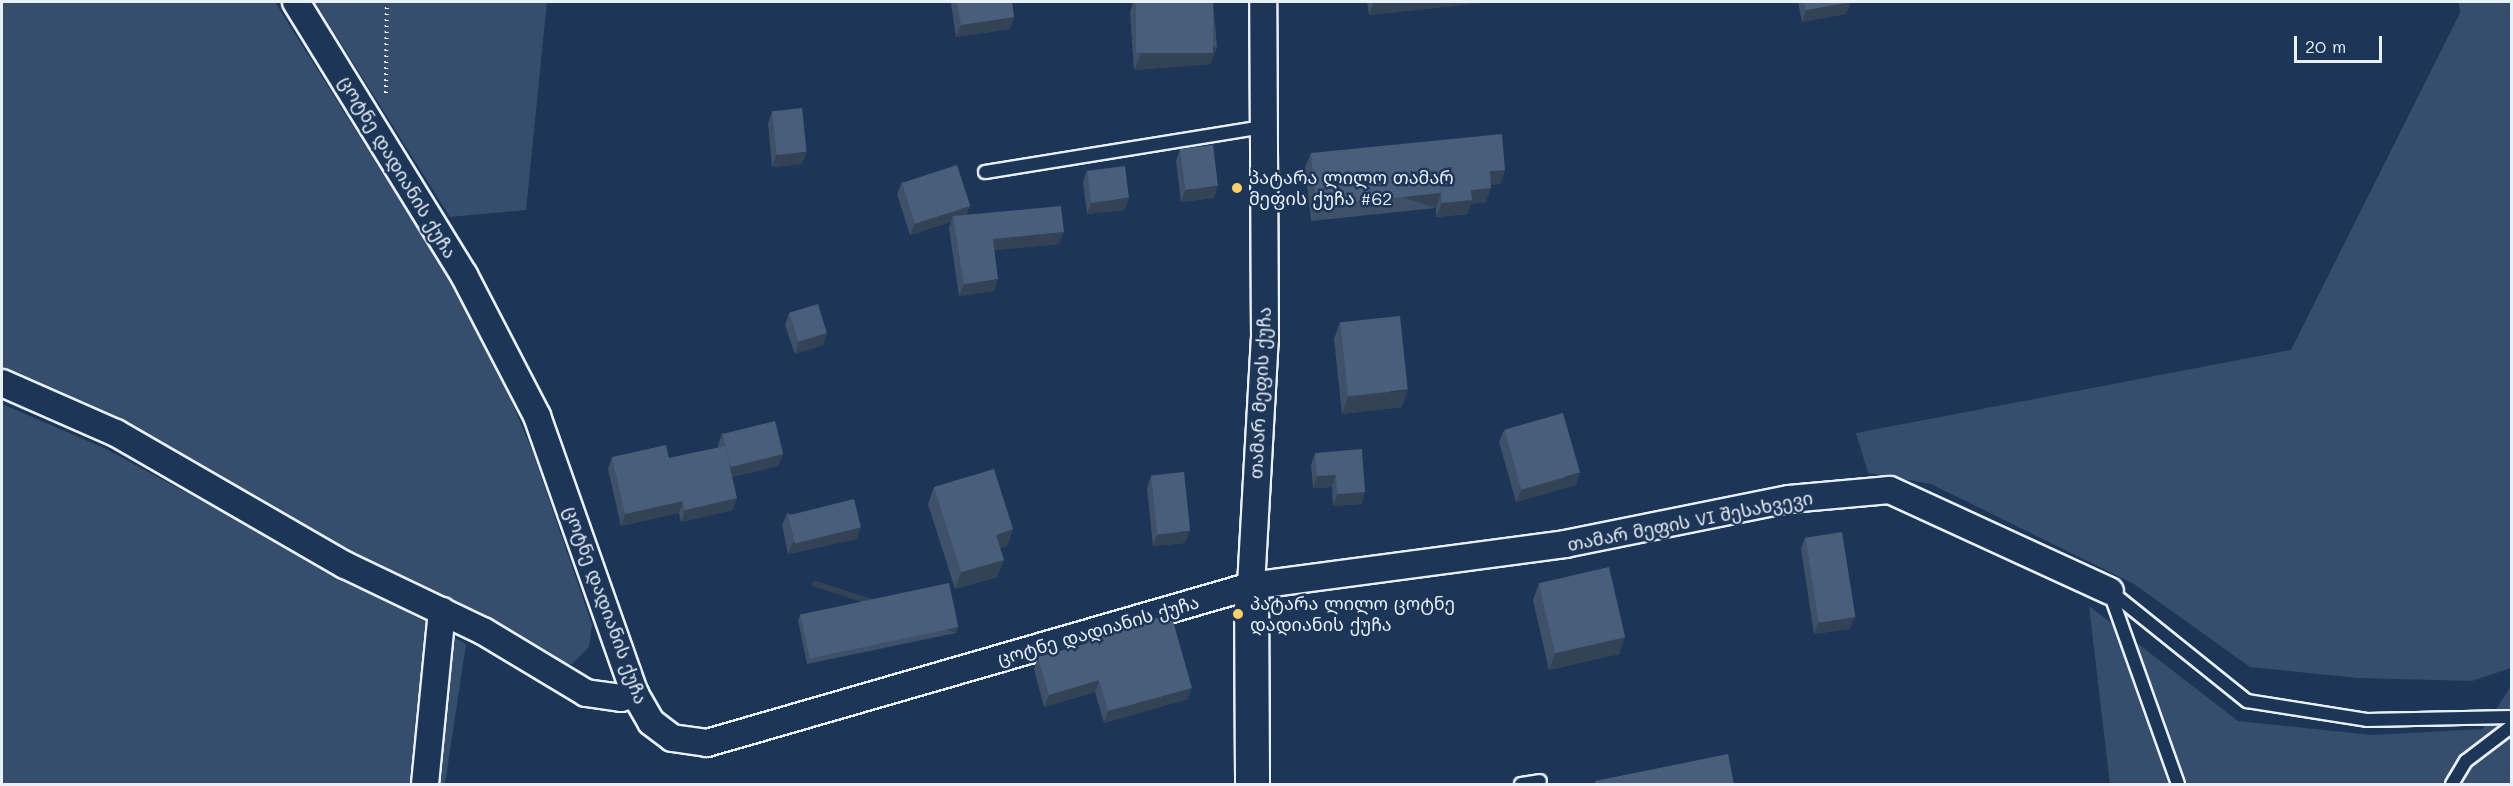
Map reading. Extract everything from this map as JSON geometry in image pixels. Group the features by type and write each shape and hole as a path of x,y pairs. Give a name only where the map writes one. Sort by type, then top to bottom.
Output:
{"street":[{"name":"ცოტნე დადიანის ქუჩა","path":"296,2 464,275 537,416 635,694 651,722 672,738 707,743 1251,586"},
{"name":"თამარ მეფის ქუჩა","path":"1252,784 1251,586 1265,339 1263,2"},
{"path":"2,383 116,433 345,565 483,631 586,693 621,698 635,694"},
{"name":"თამარ მეფის VI შესახვევი","path":"1251,586 1565,544 1789,499 1890,490 2110,591"},
{"path":"425,784 442,611"}],"lane":[{"path":"986,172 1263,127"},
{"path":"2110,591 2247,701 2367,720 2511,717"},
{"path":"2110,591 2178,784"},
{"path":"2452,784 2466,761 2511,726"},
{"path":"1521,784 1540,781"}],"path":[{"path":"386,95 387,2"}],"shaded area":[{"path":"2,2 275,2 482,332 532,450 592,625 589,647 572,664 558,663 2,374"},
{"path":"315,2 547,2 526,210 450,217"},
{"path":"2459,2 2511,2 2511,668 2472,681 2358,678 2250,667 2134,584 1931,484 1868,473 1856,433 2291,350 2460,13"},
{"path":"2,404 104,448 466,644 445,784 2,784"},
{"path":"2089,606 2238,721 2372,735 2483,729 2511,686 2511,784 2110,784"}],"building":[{"path":"957,2 1012,2 1014,17 961,25"},
{"path":"1136,2 1213,2 1213,53 1136,53"},
{"path":"1804,2 1851,2 1806,10"},
{"path":"802,108 807,152 777,155 772,111"},
{"path":"1502,134 1505,170 1490,171 1491,188 1471,190 1472,200 1442,203 1441,193 1316,206 1311,153"},
{"path":"1213,145 1218,186 1185,190 1180,149"},
{"path":"957,165 970,206 915,224 902,183"},
{"path":"1125,166 1129,198 1091,202 1087,171"},
{"path":"1061,206 1064,232 993,239 998,279 964,284 953,216"},
{"path":"818,304 827,333 798,341 789,313"},
{"path":"1400,316 1408,390 1348,396 1340,322"},
{"path":"1563,413 1580,473 1521,489 1504,430"},
{"path":"775,421 783,454 731,467 723,434"},
{"path":"666,445 669,458 725,446 737,498 685,510 683,501 625,514 612,457"},
{"path":"1362,449 1365,492 1337,494 1336,475 1317,476 1315,453"},
{"path":"994,469 1013,529 996,535 1004,560 961,572 934,487"},
{"path":"1184,472 1190,531 1157,534 1151,475"},
{"path":"854,499 861,527 795,544 788,515"},
{"path":"1842,532 1855,617 1819,623 1805,538"},
{"path":"1609,567 1625,637 1555,653 1539,583"},
{"path":"949,583 958,627 810,659 800,615"},
{"path":"1171,614 1192,688 1108,711 1099,680 1049,695 1038,657 1089,643 1088,638"},
{"path":"1728,754 1734,784 1596,784 1595,781"}],"place":[{"name":"პატარა ლილო თამარ მეფის ქუჩა #62","path":"1237,188"},
{"name":"პატარა ლილო ცოტნე დადიანის ქუჩა","path":"1238,614"}]}
